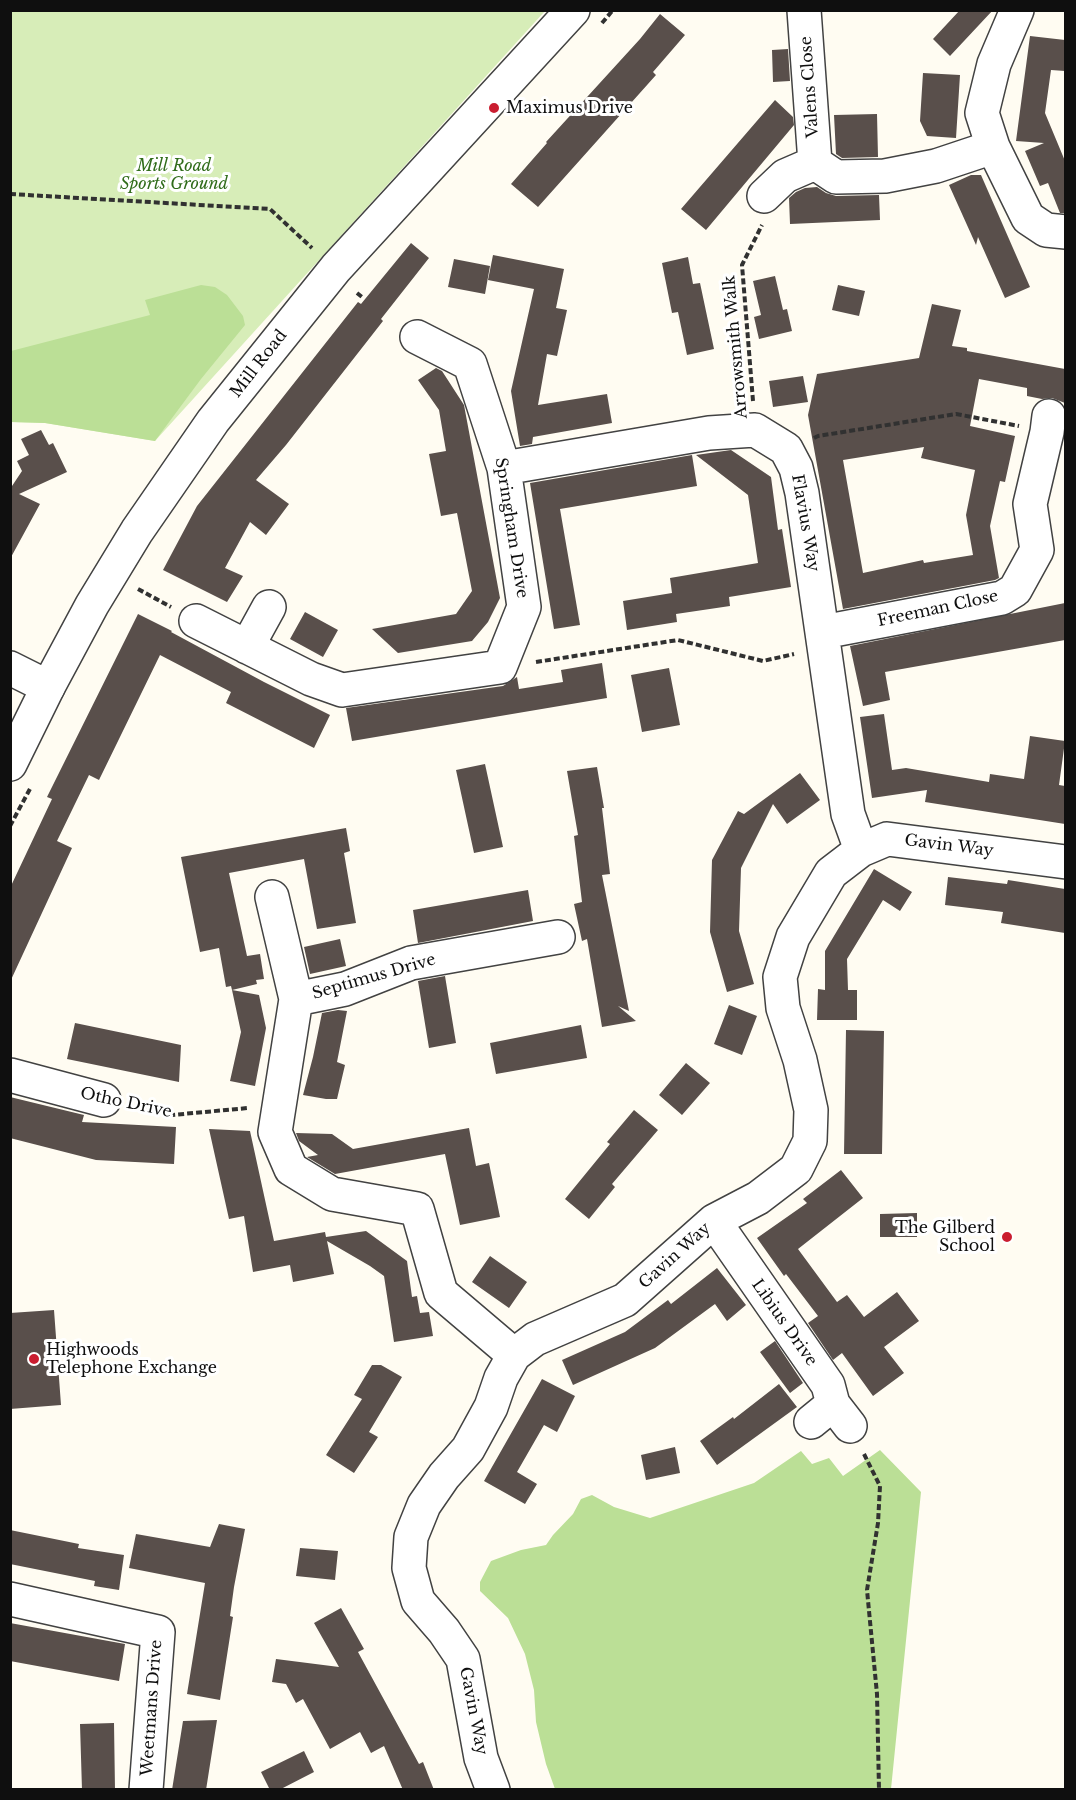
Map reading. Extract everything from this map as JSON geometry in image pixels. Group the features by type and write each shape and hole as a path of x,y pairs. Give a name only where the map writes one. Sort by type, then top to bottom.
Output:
{"street":[{"name":"Valens Close","path":"804,10 815,164"},
{"path":"1017,10 994,64 982,113 993,147 1028,218 1046,230 1065,232"},
{"name":"Mill Road","path":"21,775 48,687 92,605 137,531 213,421 336,268 586,18"},
{"path":"764,196 785,176 815,164 836,177 885,176 936,166 993,147"},
{"name":"Springham Drive","path":"417,337 470,364 504,468 524,607 500,667"},
{"name":"Freeman Close","path":"823,640 1002,598 1015,590 1037,550 1030,504 1048,424"},
{"path":"504,468 709,433 755,430"},
{"name":"Flavius Way","path":"755,430 786,449 796,468 802,493 848,813 861,850"},
{"path":"247,647 269,607"},
{"path":"196,621 311,679 342,690 500,667"},
{"path":"10,668 48,687"},
{"name":"Gavin Way","path":"492,1790 481,1758 463,1659 444,1631 418,1600 409,1569 411,1537 424,1505 444,1476 468,1449 514,1355 535,1339 625,1300 714,1221 758,1198 796,1169 810,1141 811,1110 800,1060 783,1008 780,977 794,937 831,873 861,850 887,839 1065,862"},
{"name":"Septimus Drive","path":"272,897 296,999 275,1132 291,1169 332,1194 417,1209 441,1293 514,1355"},
{"name":"Septimus Drive","path":"296,999 345,989 411,963 558,937"},
{"name":"Otho Drive","path":"10,1075 104,1100"},
{"name":"Libius Drive","path":"714,1221 828,1385 831,1417"},
{"name":"Weetmans Drive","path":"10,1599 158,1632 146,1790"}],"path":[{"path":"586,18 613,10"},
{"path":"10,194 270,209 336,268"},
{"name":"Arrowsmith Walk","path":"755,430 742,265 768,215 764,196"},
{"path":"350,302 365,285"},
{"path":"357,293 362,297"},
{"path":"789,456 818,435 956,414 1048,424"},
{"path":"135,587 196,621"},
{"path":"500,667 678,640 763,661 823,640"},
{"path":"10,826 21,775"},
{"name":"Otho Drive","path":"104,1100 171,1115 243,1107 278,1114"},
{"path":"831,1417 880,1486 878,1523 867,1590 877,1694 879,1790"}],"green space":[{"name":"Mill Road Sports Ground","path":"11,11 545,11 155,441 45,423 11,422"},
{"path":"201,285 215,287 227,295 243,316 245,325 155,441 45,423 11,422 11,351 150,315 145,300"},
{"path":"880,1450 921,1492 891,1789 555,1789 546,1764 536,1722 534,1690 525,1654 508,1618 480,1591 480,1582 491,1561 521,1550 546,1545 573,1514 581,1499 592,1495 614,1507 650,1518 754,1483 801,1451 812,1464 829,1458 843,1476"}],"building":[{"path":"960,10 993,10 950,56 933,39"},
{"path":"660,14 685,35 653,72 656,75 538,207 511,184"},
{"path":"1030,36 1065,40 1065,71 1051,70 1045,113 1065,161 1065,213 1060,213 1048,183 1040,186 1025,151 1044,143 1016,141"},
{"path":"788,49 790,81 773,82 772,50"},
{"path":"923,73 960,75 956,138 927,136 920,121"},
{"path":"775,100 793,117 794,125 706,230 681,209"},
{"path":"877,114 878,157 842,158 836,154 834,115"},
{"path":"971,175 981,175 1030,287 1005,298 978,237 976,245 949,185"},
{"path":"817,187 836,196 879,195 880,220 790,224 789,198 805,188"},
{"path":"411,243 429,258 381,319 383,321 256,480 289,504 266,535 250,522 225,568 243,576 227,602 163,570 197,506 358,302 361,304"},
{"path":"493,255 564,269 556,308 567,310 557,356 547,354 538,405 607,394 612,423 533,437 532,444 520,446 511,391 534,289 488,280"},
{"path":"688,257 693,284 700,283 714,349 687,355 678,312 672,313 662,263"},
{"path":"454,259 490,266 485,294 448,287"},
{"path":"775,276 783,310 787,309 792,331 759,339 754,317 761,315 753,281"},
{"path":"838,285 865,291 859,316 832,310"},
{"path":"932,304 961,310 952,346 967,348 967,351 1065,369 1065,403 1052,398 1027,396 1027,388 979,379 970,426 1015,436 1005,482 1000,481 990,526 999,578 843,609 808,415 817,374 919,358","holes":["924,447 921,458 975,470 966,515 973,555 924,563 923,560 863,573 843,460"]},
{"path":"436,368 442,371 464,405 500,598 488,622 472,641 398,653 372,629 456,614 472,591 457,513 441,516 429,454 446,451 439,410 418,380"},
{"path":"803,376 808,402 773,407 769,381"},
{"path":"41,430 49,445 53,443 67,472 19,494 40,504 10,559 10,489 22,471 17,461 29,455 21,439"},
{"path":"731,450 771,477 778,530 782,529 791,587 729,597 730,606 676,614 677,622 627,630 623,601 672,593 670,578 758,563 748,495 696,455"},
{"path":"692,455 697,486 560,509 580,625 554,629 530,483"},
{"path":"1065,603 1065,640 885,672 890,700 863,706 850,646"},
{"path":"305,612 338,630 323,657 290,639"},
{"path":"138,614 330,715 314,748 226,703 231,692 160,655 99,780 89,775 57,841 72,848 10,982 10,888 52,799 47,797"},
{"path":"602,663 607,698 352,741 346,708 503,686 517,677 519,689 563,682 561,670"},
{"path":"669,668 680,725 642,732 631,675"},
{"path":"884,714 892,770 906,768 989,782 990,774 1024,779 1030,736 1065,741 1059,785 1065,786 1065,824 925,802 927,790 872,798 860,717"},
{"path":"485,764 503,847 474,853 456,770"},
{"path":"597,767 604,808 602,808 610,874 602,875 629,1011 618,1006 636,1021 602,1027 587,939 582,941 574,904 582,902 574,836 578,835 567,771"},
{"path":"800,773 820,800 787,824 773,804 741,868 739,931 754,984 727,992 710,932 712,860 738,811 744,814"},
{"path":"346,828 350,851 344,853 356,923 317,929 304,859 229,873 247,956 260,954 264,979 256,980 257,984 232,990 231,986 226,987 219,948 200,952 181,857"},
{"path":"874,869 912,892 900,911 883,900 847,959 848,990 857,990 857,1020 817,1020 818,989 825,990 825,951"},
{"path":"948,877 1007,884 1008,880 1065,889 1065,933 1001,923 1003,912 945,905"},
{"path":"528,890 533,921 418,943 413,910"},
{"path":"340,939 346,966 310,974 304,947"},
{"path":"445,976 456,1043 429,1048 418,981"},
{"path":"232,990 259,995 266,1028 255,1086 230,1081 241,1032"},
{"path":"729,1005 757,1016 742,1055 714,1044"},
{"path":"347,1011 337,1062 345,1065 337,1099 303,1095 322,1013"},
{"path":"75,1023 181,1045 179,1082 67,1059"},
{"path":"581,1025 587,1058 496,1074 490,1043"},
{"path":"846,1030 884,1031 882,1154 844,1154"},
{"path":"686,1063 710,1083 682,1115 659,1095"},
{"path":"10,1097 84,1115 82,1122 176,1127 174,1164 96,1160 10,1138"},
{"path":"634,1110 658,1130 612,1184 615,1187 589,1219 565,1199 610,1144 607,1142"},
{"path":"469,1128 476,1166 489,1163 500,1217 460,1225 445,1154 335,1174 307,1157 318,1155 299,1141 296,1133 332,1134 353,1149"},
{"path":"209,1129 250,1131 274,1241 325,1232 326,1237 366,1231 407,1261 412,1297 417,1296 420,1313 429,1312 433,1336 394,1342 384,1276 327,1241 334,1274 293,1282 290,1265 253,1272 244,1216 229,1219"},
{"path":"841,1170 863,1198 798,1249 837,1302 847,1295 864,1317 897,1292 919,1321 884,1347 904,1373 873,1396 842,1353 833,1360 808,1323 818,1316 786,1274 784,1276 757,1238 807,1203 803,1199"},
{"path":"917,1213 917,1237 880,1237 880,1214"},
{"path":"490,1256 527,1282 509,1308 472,1282"},
{"path":"717,1268 746,1305 727,1321 715,1304 655,1348 573,1385 562,1360 625,1332 668,1300 671,1304"},
{"name":"Highwoods Telephone Exchange","path":"54,1310 61,1405 10,1409 10,1313"},
{"path":"775,1341 803,1383 790,1393 760,1352"},
{"path":"372,1365 381,1365 402,1377 369,1432 378,1437 354,1473 326,1455 362,1399 354,1395"},
{"path":"542,1379 575,1396 557,1432 544,1425 517,1472 537,1484 525,1504 484,1481"},
{"path":"779,1384 797,1407 717,1465 700,1441 733,1417 734,1419"},
{"path":"675,1447 680,1473 646,1480 641,1455"},
{"path":"219,1524 245,1529 234,1587 230,1616 233,1617 220,1700 187,1694 205,1583 129,1568 136,1534 210,1547"},
{"path":"10,1530 79,1544 78,1548 124,1555 119,1590 94,1586 95,1581 10,1564"},
{"path":"300,1548 338,1551 335,1580 296,1576"},
{"path":"341,1608 364,1649 358,1652 419,1764 423,1762 434,1790 403,1790 384,1746 371,1753 360,1732 330,1749 303,1699 296,1703 286,1684 272,1682 276,1659 339,1667 314,1623"},
{"path":"10,1623 125,1644 119,1681 10,1661"},
{"path":"217,1720 206,1790 172,1790 183,1721"},
{"path":"114,1723 115,1790 82,1790 80,1724"},
{"path":"304,1751 314,1772 279,1790 270,1790 261,1772"}],"place":[{"name":"Maximus Drive","path":"494,108"},
{"name":"The Gilberd School","path":"1007,1237"},
{"name":"Highwoods Telephone Exchange","path":"34,1359"}]}
